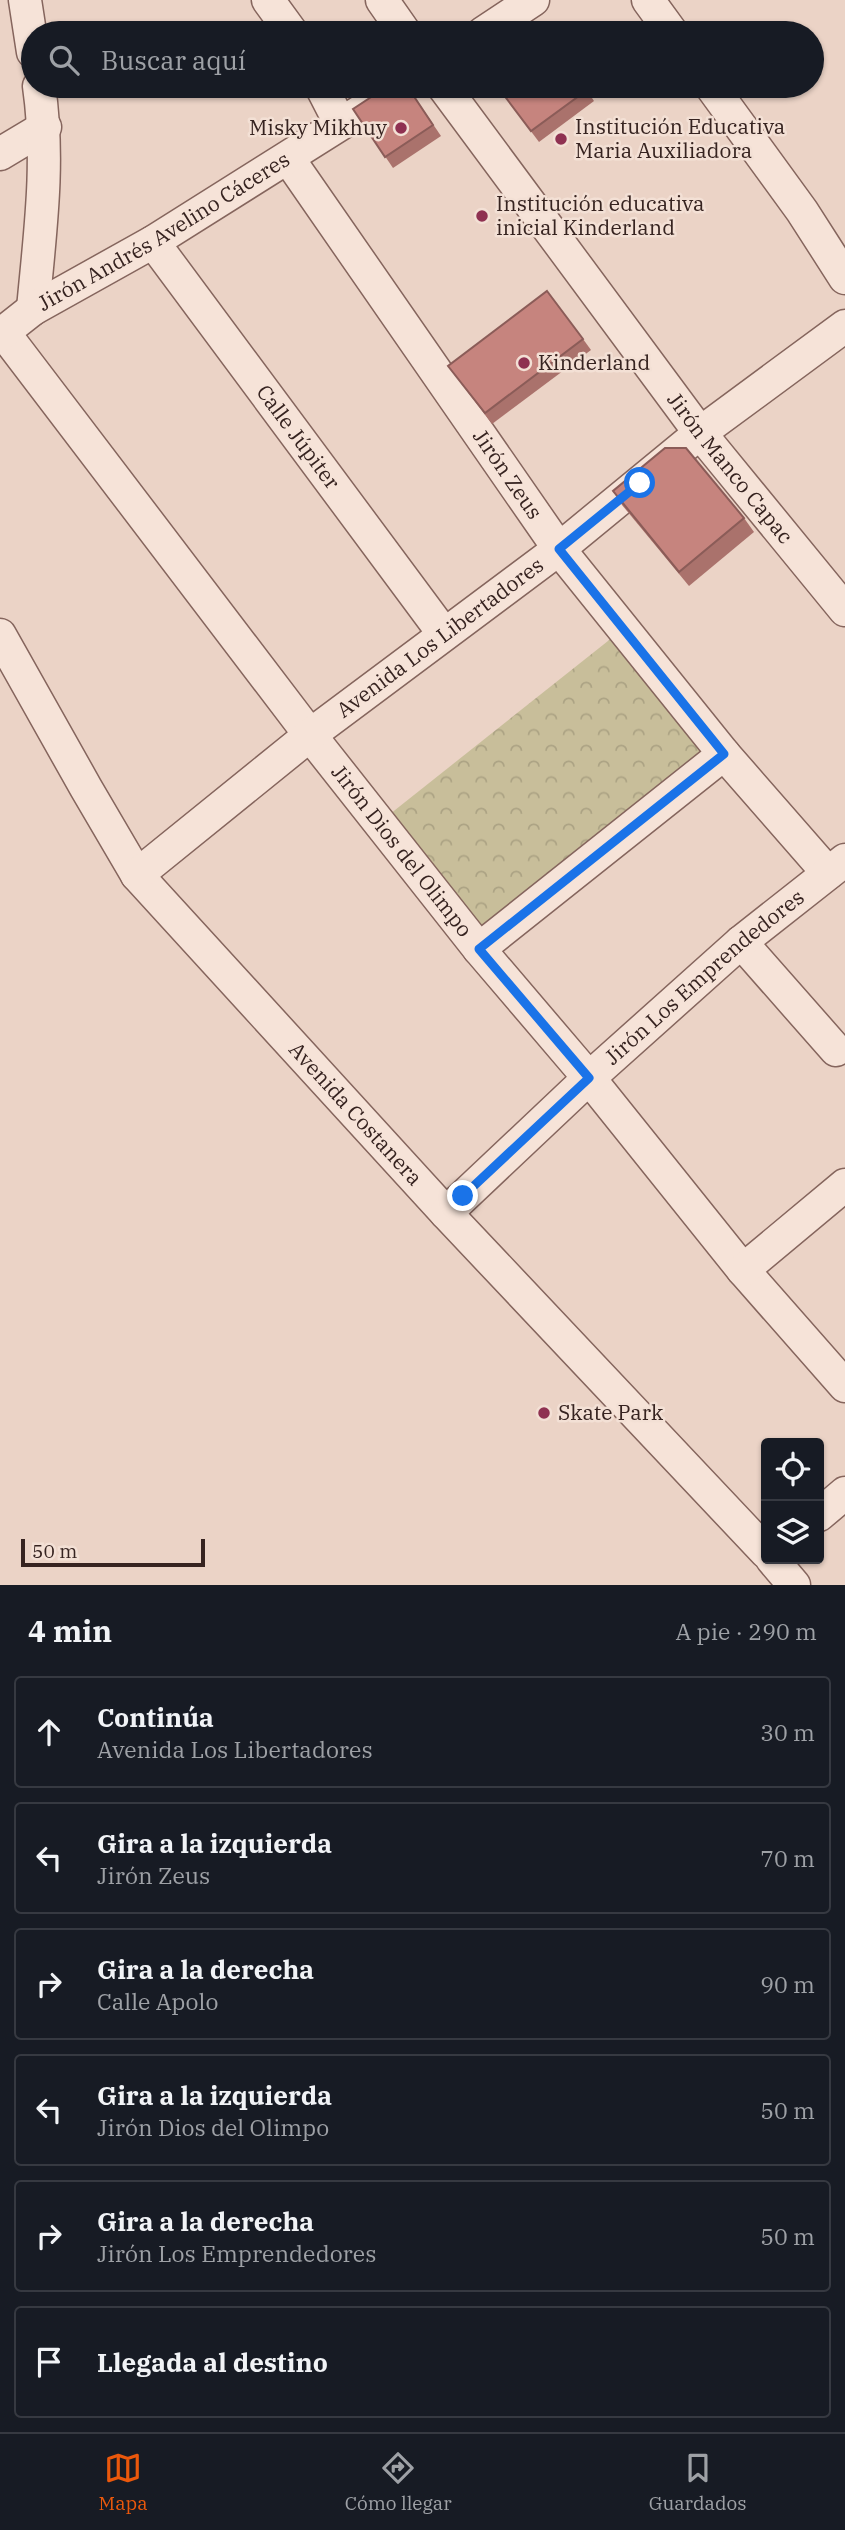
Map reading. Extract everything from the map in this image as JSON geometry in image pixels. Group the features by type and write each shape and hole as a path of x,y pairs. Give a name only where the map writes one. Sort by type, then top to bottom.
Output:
{"street":[{"path":"25,0 28,21"},
{"path":"268,0 283,21"},
{"path":"382,0 397,21"},
{"path":"501,21 533,0"},
{"path":"648,0 663,21"},
{"path":"33,309 45,187 45,128 40,98"},
{"path":"327,98 340,123"},
{"name":"Jirón Andrés Avelino Cáceres","path":"2,334 33,309 153,242 381,98"},
{"name":"Jirón Manco Capac","path":"452,98 700,433 841,595"},
{"path":"720,98 802,211 845,278"},
{"path":"0,154 45,128"},
{"name":"Jirón Zeus","path":"288,158 559,549 724,754 837,866"},
{"name":"Calle Júpiter","path":"153,242 444,634"},
{"name":"Avenida Los Libertadores","path":"137,875 310,735 559,549 700,433 845,326"},
{"name":"Jirón Dios del Olimpo","path":"2,334 310,735 479,949 589,1078 743,1270 845,1386"},
{"name":"Avenida Costanera","path":"0,635 137,875 446,1213 761,1547"},
{"path":"479,949 724,754"},
{"name":"Jirón Los Emprendedores","path":"446,1213 589,1078 741,943 837,866"},
{"path":"741,943 836,1050"},
{"path":"743,1270 845,1185"},
{"path":"824,1511 845,1493"},
{"path":"776,1564 794,1585"}],"green space":[{"path":"613,637 711,754 482,942 385,818"}],"building":[{"name":"Misky Mikhuy","path":"370,98 415,98 433,125 385,157 353,109"},
{"path":"506,98 576,98 531,131"},
{"name":"Kinderland","path":"547,291 583,339 485,413 448,366"},
{"path":"665,448 686,448 744,518 679,572 613,491"}],"place":[{"name":"Misky Mikhuy","path":"401,128"},
{"name":"Institución Educativa Maria Auxiliadora","path":"561,139"},
{"name":"Institución educativa inicial Kinderland","path":"482,216"},
{"name":"Kinderland","path":"524,363"},
{"name":"Skate Park","path":"544,1413"}],"route":[{"path":"463,1196 589,1078 479,949 724,754 559,549 640,483"}]}
